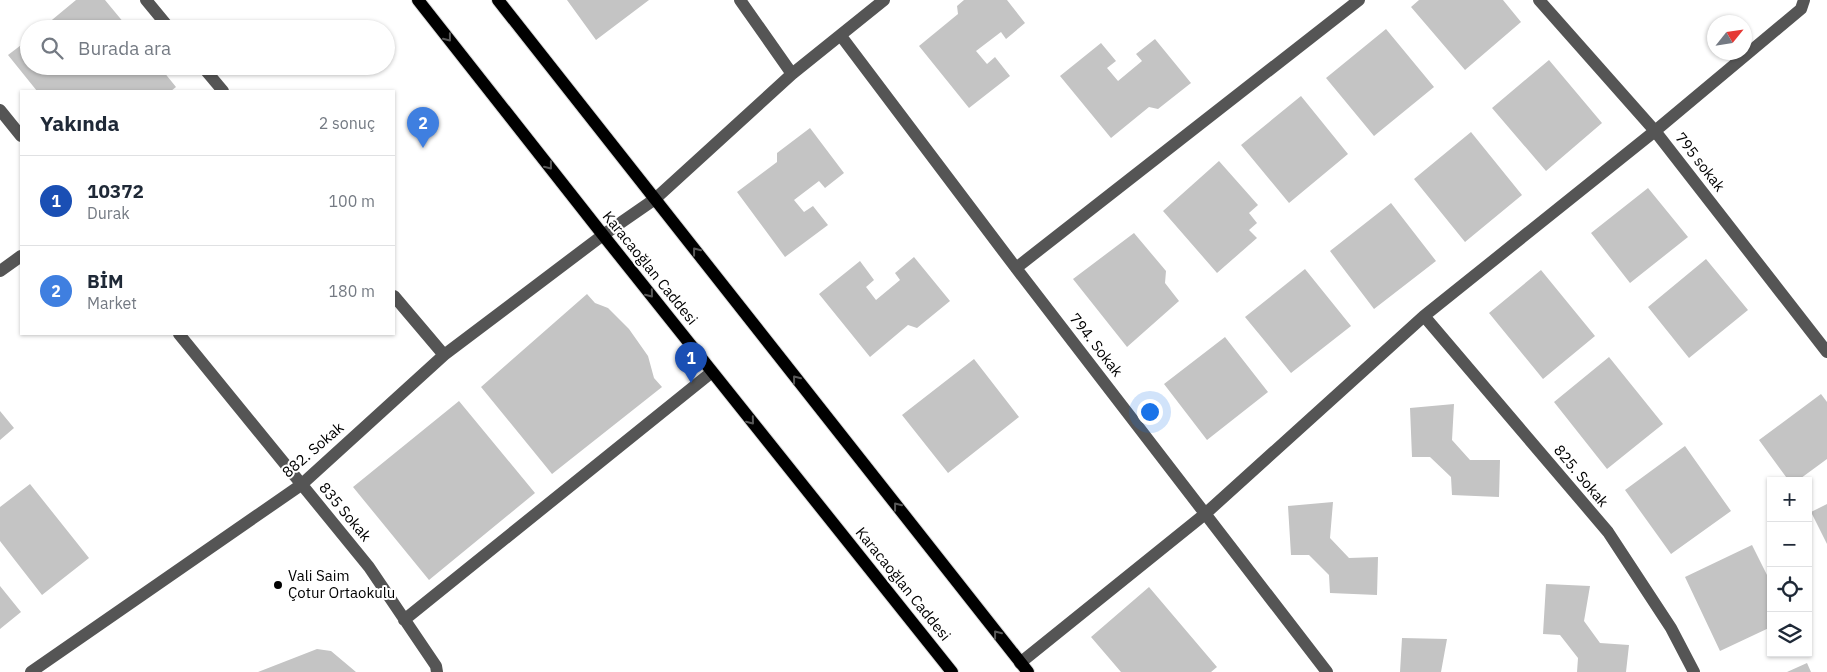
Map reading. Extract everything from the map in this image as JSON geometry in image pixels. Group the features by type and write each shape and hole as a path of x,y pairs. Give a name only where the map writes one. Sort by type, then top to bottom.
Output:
{"main road":[{"name":"Karacaoğlan Caddesi","path":"418,0 952,672"},
{"path":"498,0 1024,667"}],"street":[{"path":"146,0 163,20"},
{"path":"740,0 792,74"},
{"name":"882. Sokak","path":"31,672 301,485 444,355 603,235 655,199 792,74 884,0"},
{"path":"1016,268 1359,0"},
{"name":"795 sokak","path":"1539,0 1655,131 1827,352"},
{"path":"1024,667 1205,514 1424,316 1655,131 1801,9 1804,0"},
{"name":"794. Sokak","path":"841,36 1016,268 1327,672"},
{"path":"210,75 222,90"},
{"path":"0,110 20,135"},
{"path":"0,271 20,257"},
{"path":"395,297 444,355"},
{"name":"825. Sokak","path":"1424,316 1608,532 1671,628 1694,672"},
{"name":"835 Sokak","path":"180,335 369,567 436,666 438,672"},
{"path":"404,620 712,372"}],"building":[{"path":"76,0 105,0 122,20 52,20"},
{"path":"567,0 649,0 596,40"},
{"path":"964,0 1007,0 1025,23 1006,39 1001,32 976,51 987,64 995,57 1010,76 969,108 919,46 958,14 957,6"},
{"path":"1419,0 1503,0 1521,22 1465,70 1411,7"},
{"path":"1386,29 1434,87 1374,136 1326,78"},
{"path":"1155,39 1191,83 1158,109 1149,107 1111,138 1060,76 1101,43 1116,61 1107,68 1118,81 1142,61 1136,54"},
{"path":"20,46 20,70 8,55"},
{"path":"1549,60 1602,123 1546,171 1492,108"},
{"path":"24,75 166,75 176,87 172,90 36,90"},
{"path":"1301,96 1348,154 1289,203 1241,145"},
{"path":"810,128 844,173 825,188 819,181 794,200 804,212 813,206 828,225 785,257 737,192 777,162 777,153"},
{"path":"1471,132 1522,195 1465,242 1414,179"},
{"path":"1219,161 1258,205 1249,213 1257,223 1249,230 1257,238 1217,273 1163,211"},
{"path":"1648,188 1688,237 1630,283 1591,233"},
{"path":"1391,203 1436,261 1374,309 1330,251"},
{"path":"1134,233 1166,271 1165,283 1179,301 1127,347 1073,279"},
{"path":"914,257 950,301 917,328 908,325 870,357 819,294 860,261 874,280 866,287 876,300 900,280 895,273"},
{"path":"1706,259 1748,310 1689,358 1648,307"},
{"path":"1305,269 1351,326 1291,373 1245,317"},
{"path":"1541,270 1595,336 1543,379 1489,313"},
{"path":"587,294 595,303 608,308 629,329 648,356 654,378 662,387 552,474 481,387"},
{"path":"1225,337 1268,392 1207,440 1164,384"},
{"path":"1609,357 1663,424 1607,469 1554,402"},
{"path":"974,359 1019,417 948,473 902,415"},
{"path":"1821,394 1827,402 1827,459 1802,477 1786,477 1759,440"},
{"path":"459,401 535,493 429,580 353,487"},
{"path":"1454,404 1452,440 1470,460 1500,460 1499,497 1452,495 1451,477 1430,457 1412,457 1410,408"},
{"path":"0,411 14,428 0,440"},
{"path":"1685,446 1731,511 1671,554 1625,490"},
{"path":"30,484 89,558 42,595 0,541 0,507"},
{"path":"1333,502 1330,538 1349,558 1378,557 1377,595 1330,593 1329,575 1309,555 1291,555 1288,506"},
{"path":"1827,504 1827,544 1812,514 1812,512"},
{"path":"1752,545 1767,575 1767,629 1720,651 1685,577"},
{"path":"1546,584 1590,586 1584,621 1600,643 1629,645 1626,672 1577,672 1578,658 1560,635 1543,634"},
{"path":"0,586 21,612 0,629"},
{"path":"1149,587 1217,667 1211,672 1121,672 1091,637"},
{"path":"1402,638 1447,639 1441,672 1400,672"},
{"path":"317,649 331,651 356,672 258,672"},
{"path":"1807,663 1811,672 1787,672"}],"place":[{"name":"BİM","path":"423,148"},
{"name":"10372","path":"691,383"},
{"name":"Vali Saim Çotur Ortaokulu","path":"278,585"}]}
